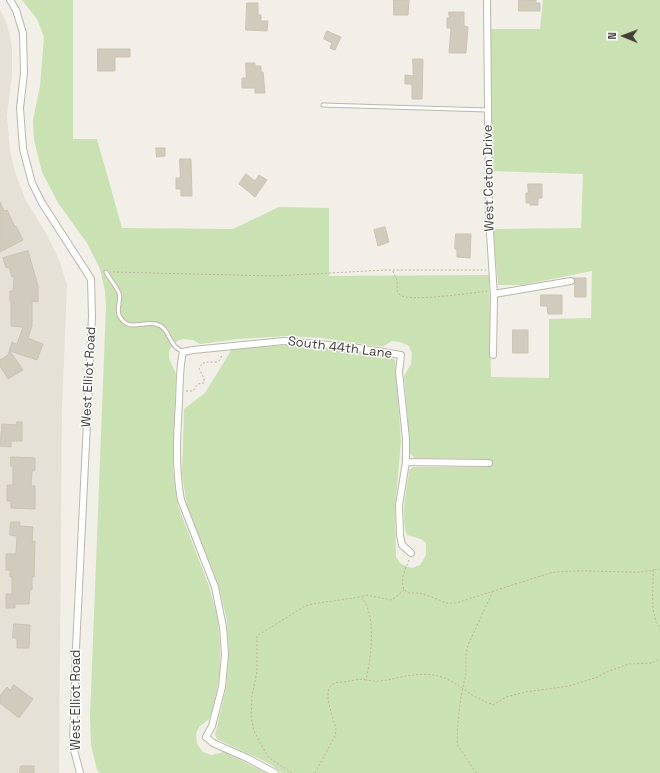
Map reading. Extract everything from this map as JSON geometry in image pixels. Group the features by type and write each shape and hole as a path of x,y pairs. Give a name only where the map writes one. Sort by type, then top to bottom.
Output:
{"street":[{"name":"West Elliot Road","path":"10,0 16,10 23,32 24,73 20,108 23,149 32,182 42,203 91,279 91,346 77,619 73,746 80,773"},
{"name":"West Ceton Drive","path":"487,0 489,217 493,292 493,355"},
{"path":"493,292 571,281"},
{"name":"South 44th Lane","path":"183,352 284,340 352,347 401,355 399,372 406,439 406,462"},
{"path":"183,352 180,365 178,412 177,464 179,488 181,500 215,586 222,619 225,654 222,687 212,726 206,737 215,744 247,758 275,773"},
{"path":"411,553 402,545 400,535 399,505 406,462 488,463"}],"lane":[{"path":"322,105 488,110"},
{"path":"106,272 119,294 118,315 123,322 126,325 131,326 158,324 164,328 174,345 183,352"}],"path":[{"path":"106,272 274,276 393,270 476,271 492,269"},
{"path":"393,270 397,282 397,291 405,297 438,297 493,292"},
{"path":"179,391 193,391 198,384 204,383 204,378 199,369 202,364 207,361 217,362 220,360 222,356 221,347"},
{"path":"411,553 402,578 404,590 409,593 419,593 432,597 446,604 456,603 493,590 550,573 562,571 597,570 634,573 660,569"},
{"path":"654,570 653,609 655,621 660,630"},
{"path":"292,773 268,757 254,731 251,716 252,696 257,671 257,636 306,606 312,604 366,595 392,600 404,590"},
{"path":"476,773 457,744 458,721 462,689 466,674 466,655 468,645 493,590"},
{"path":"360,597 364,600 369,610 372,645 366,680"},
{"path":"315,773 335,736 336,730 329,702 328,691 335,683 353,681 359,678 373,681 414,675 434,675 457,684 475,697 493,705 506,697 525,692 569,686 598,677 604,673 629,664 652,664 660,659"}],"shaded area":[{"path":"0,10 6,21 12,45 12,75 7,115 10,151 16,175 25,199 46,233 60,262 67,285 62,407 59,773 0,773"}],"green space":[{"path":"22,0 73,0 73,139 97,139 122,228 233,229 279,207 329,208 329,276 489,275 491,377 549,378 549,319 591,318 592,271 522,285 498,285 493,229 581,228 583,174 491,171 490,29 540,29 543,0 660,0 660,773 282,773 270,764 217,739 215,735 226,688 229,655 227,621 218,583 187,506 182,474 184,409 205,393 232,349 288,345 325,347 392,358 395,360 401,441 395,510 396,557 401,564 412,568 420,565 426,555 426,543 421,539 407,535 405,528 404,512 409,470 413,467 488,467 488,459 414,458 410,453 404,376 411,364 412,354 409,346 400,342 392,341 384,346 376,346 321,338 287,336 238,339 200,344 193,340 183,339 177,341 169,350 169,358 176,374 173,469 178,506 209,586 218,619 220,646 220,673 213,709 209,719 199,727 196,734 197,744 203,752 211,755 224,752 266,773 100,773 97,770 91,745 90,717 106,306 105,291 100,269 87,243 58,203 42,172 34,140 33,120 40,86 44,37 37,19"}],"building":[{"path":"394,0 409,0 408,15 394,15"},
{"path":"519,0 536,0 536,3 540,3 540,11 519,11"},
{"path":"247,3 258,3 258,15 261,15 261,21 268,21 267,31 246,30"},
{"path":"449,12 464,12 464,26 468,27 466,53 449,53 451,28 447,28 447,18 449,18"},
{"path":"327,31 341,37 335,50 330,48 332,43 324,39"},
{"path":"98,49 130,49 130,57 115,57 115,71 98,71"},
{"path":"413,59 423,59 422,99 412,99 412,84 405,84 405,75 413,76"},
{"path":"246,63 255,63 255,66 261,66 265,93 255,93 255,88 242,88 242,78 246,78"},
{"path":"156,148 165,148 165,156 157,157"},
{"path":"180,159 191,159 192,196 181,196 181,189 176,189 176,178 180,178"},
{"path":"246,174 255,181 259,175 267,180 255,197 239,184"},
{"path":"528,184 542,184 542,198 538,198 538,205 530,205 530,203 526,203"},
{"path":"0,202 4,211 7,210 23,240 0,252"},
{"path":"385,227 389,242 378,246 374,230"},
{"path":"456,234 471,234 470,258 457,257 457,250 455,249"},
{"path":"28,251 38,286 38,302 32,301 32,326 28,338 43,344 37,360 10,351 23,370 8,379 0,366 0,360 8,355 12,342 17,344 23,327 11,326 10,291 13,291 14,277 12,277 9,267 6,268 3,258"},
{"path":"575,278 586,278 586,297 575,297"},
{"path":"541,295 562,295 562,314 548,314 547,306 541,306"},
{"path":"513,330 528,330 528,353 513,353"},
{"path":"17,422 22,422 22,441 11,441 11,447 0,446 2,424 17,425"},
{"path":"11,457 35,458 35,471 32,471 31,486 35,486 35,509 11,508 11,501 7,501 7,485 13,485 13,467 11,466"},
{"path":"11,522 20,522 19,526 33,527 32,541 35,541 34,577 32,577 32,590 30,589 29,604 15,604 15,608 6,608 6,594 12,594 12,577 10,577 10,570 6,570 6,554 16,554 17,536 10,535"},
{"path":"14,624 30,625 29,648 17,648 17,638 13,638"},
{"path":"14,685 33,699 19,718 0,703 0,696 7,687 10,690"},
{"path":"21,766 34,766 34,773 20,773"}]}
